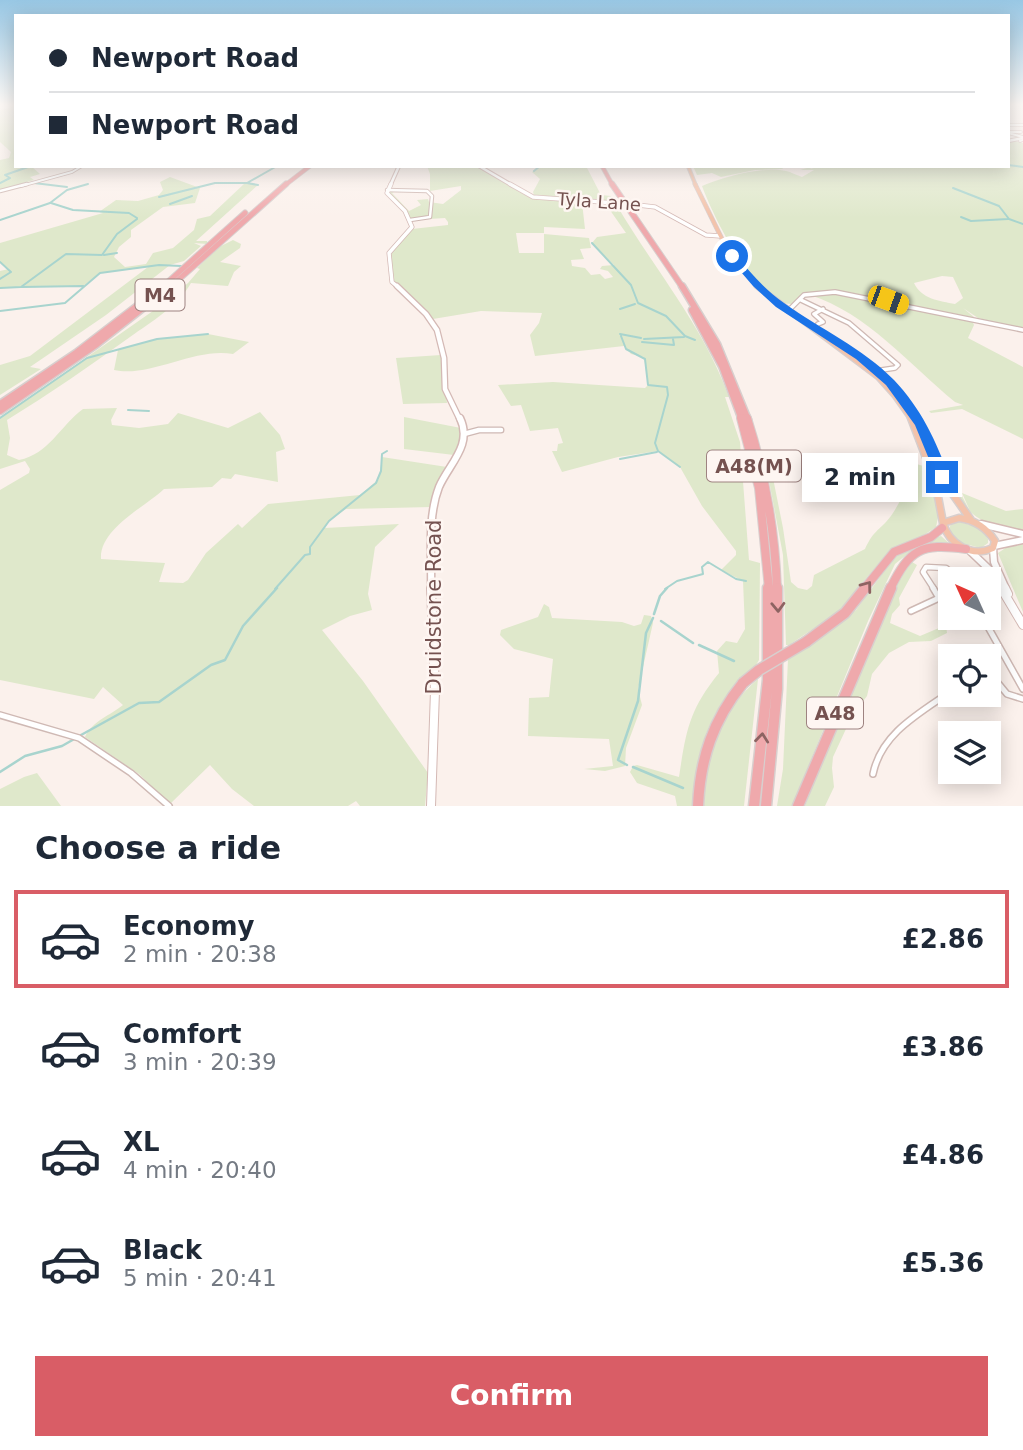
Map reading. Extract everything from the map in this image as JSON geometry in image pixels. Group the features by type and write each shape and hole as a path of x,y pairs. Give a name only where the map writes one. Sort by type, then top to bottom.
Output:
{"highway":[{"name":"M4","path":"0,404 120,321 185,268 272,189 301,168"},
{"name":"M4","path":"0,411 124,325 190,271 261,203 307,168"},
{"name":"A48(M)","path":"601,168 628,218 709,340 736,403 752,458 764,529 769,613 766,697 754,806"},
{"name":"A48(M)","path":"601,168 716,342 740,395 760,457 772,526 779,623 775,734 766,806"},
{"path":"698,806 701,765 708,738 721,711 743,683 845,613 894,552 932,537 943,526"},
{"name":"A48","path":"798,806 875,621 904,561 926,549 968,550"}],"main road":[{"path":"689,168 720,236 740,267 779,305 885,377 918,419 934,451 947,489 971,520"},
{"path":"875,371 900,402 917,432 939,494 943,526 947,537 968,550 985,552 994,547 993,537 981,524 954,518 943,526"}],"street":[{"path":"0,191 79,168"},
{"path":"387,190 398,168"},
{"name":"Tyla Lane","path":"482,168 529,196 655,207 700,232 720,236"},
{"path":"387,190 410,220 411,229 389,253 392,282 426,314 437,330 444,358 445,389 463,425 464,434 479,430 501,430"},
{"path":"387,190 427,191 432,196 430,217 410,220"},
{"path":"788,311 808,294 843,292 872,296 919,310 989,320 1023,330"},
{"path":"802,300 859,331 898,365 875,371"},
{"path":"779,305 793,305"},
{"path":"818,324 823,322 814,314 821,308"},
{"path":"885,377 888,369"},
{"name":"Druidstone Road","path":"431,806 435,766 435,665 431,615 432,517 439,488 463,445 464,434"},
{"path":"981,524 1023,534"},
{"path":"1023,540 1008,541 994,547 994,562 1023,625"},
{"path":"968,550 988,567 1010,599"},
{"path":"938,568 924,569 938,596"},
{"path":"911,611 938,598"},
{"path":"990,630 1023,689"},
{"path":"1001,687 1007,694 1023,699"},
{"path":"873,774 875,757 883,743 938,701"},
{"path":"0,715 79,738 131,773 169,806"}],"green space":[{"path":"1,143 14,143 14,168 33,168 40,174 30,177 34,180 0,190 0,160 9,158 11,152"},
{"path":"1010,143 1023,143 1023,329 978,318 963,308 974,317 971,318 974,325 968,338 1023,367 1023,439 962,409 931,413 929,411 963,405 955,402 887,341 850,314 810,295 798,298 792,304 778,300 764,290 751,275 726,237 702,186 755,171 788,171 802,177 814,170 800,170 1010,168","holes":["942,276 953,277 963,298 955,304 937,300 921,293 914,283"]},
{"path":"428,168 480,168 529,197 582,202 585,229 544,227 544,233 516,233 519,253 544,253 544,234 589,238 591,248 580,249 584,259 571,260 572,266 585,268 591,275 600,274 605,279 613,277 608,271 600,269 602,266 614,265 592,243 597,237 626,233 605,203 616,204 692,321 729,397 725,397 740,442 749,560 760,563 759,660 733,687 708,729 696,773 693,806 677,806 675,796 637,783 630,772 633,766 637,765 679,777 690,722 701,698 719,673 717,651 726,641 737,643 745,629 743,581 721,570 736,555 736,551 702,506 680,467 658,451 618,457 562,472 552,451 557,451 558,444 563,443 558,428 530,431 521,405 511,406 498,385 553,382 645,388 648,385 644,357 631,354 624,346 535,356 530,335 539,323 542,313 481,311 433,319 394,282 390,258 394,247 412,229 448,225 448,222 445,218 412,220 388,191 396,191 392,193 409,211 421,205 417,200 428,199 429,202 443,204 461,190 461,186 430,191"},
{"path":"538,168 587,168 601,195 611,196 614,202 534,195 540,179 532,172"},
{"path":"694,168 783,168 721,177 712,173 697,175"},
{"path":"170,177 200,188 195,203 163,207 131,230 131,237 119,247 114,257 125,267 146,264 153,253 173,248 194,230 197,219 210,216 245,183 258,185 196,241 207,241 207,244 194,243 201,246 184,261 170,265 106,315 30,367 41,369 0,395 0,365 30,356 148,267 100,273 83,286 0,288 0,271 9,269 0,262 0,243 103,213 99,212 116,200 138,201 159,195 163,190 160,182"},
{"path":"233,240 241,244 240,248 220,262 241,266 234,272 228,286 191,283 172,306 155,319 7,420 10,438 7,455 19,460 38,452 83,409 117,408 111,420 112,425 139,428 168,424 178,413 228,428 260,412 280,435 285,449 276,452 278,482 235,474 231,479 222,478 212,487 164,489 115,528 102,548 101,559 165,563 159,582 183,583 188,580 206,553 238,524 242,528 268,504 360,495 379,479 382,457 447,467 431,507 346,509 329,521 325,528 399,524 375,547 368,594 372,610 350,616 322,630 363,681 428,773 425,806 360,806 356,801 348,806 254,806 232,789 210,765 170,804 139,774 85,737 97,722 123,705 103,687 94,699 0,680 0,490 29,473 30,469 25,461 0,469 0,418 160,306 188,283 200,269 197,268 219,247"},
{"path":"208,334 249,342 233,354 203,355 142,370 114,370 118,350 157,339"},
{"path":"441,355 447,403 403,404 396,358"},
{"path":"404,417 461,428 461,444 454,455 404,449"},
{"path":"768,453 791,582 798,588 807,590 812,586 814,575 865,549 891,516 903,494 911,464 906,461 927,467 940,508 936,527 921,537 890,550 837,613 789,645 786,645 783,555 764,454"},
{"path":"941,457 970,511 962,493 1006,511 1023,509 1023,533 988,523 971,513 950,483"},
{"path":"957,521 980,528 988,543 981,548 961,543 949,530 951,523"},
{"path":"941,536 950,544 911,551 895,564 868,621 792,806 777,806 783,769 788,659 856,610 896,555"},
{"path":"1023,543 1023,612 998,553 1010,545"},
{"path":"912,562 917,565 899,598 900,605 892,614 890,623 920,636 938,628 947,630 947,633 931,641 909,642 889,653 872,674 867,696 852,716 833,757 834,787 825,806 805,806 854,679 906,564"},
{"path":"544,604 549,607 552,618 622,622 634,626 641,624 644,615 651,616 653,623 638,689 642,705 626,748 625,766 605,771 584,769 613,766 609,739 528,736 529,698 549,697 553,659 514,649 500,635 501,630 538,617"},
{"path":"758,679 744,806 704,806 708,770 717,736 733,706"},
{"path":"37,773 61,806 0,806 0,789"}],"waterway":[{"path":"1010,165 1023,167"},
{"path":"0,183 10,178 5,175 25,168"},
{"path":"247,183 273,168"},
{"path":"534,171 538,168"},
{"path":"34,183 67,187"},
{"path":"159,197 215,183 247,183"},
{"path":"247,183 258,185"},
{"path":"0,220 50,203 67,190 88,184"},
{"path":"953,188 999,206 1009,219 1023,224"},
{"path":"170,204 192,196"},
{"path":"51,203 73,210 129,213 137,218"},
{"path":"961,217 971,221 1008,219"},
{"path":"0,288 21,287 66,254 102,255 117,234 137,219"},
{"path":"592,243 631,285 638,303 666,316 685,336 695,340"},
{"path":"104,255 117,253"},
{"path":"0,262 11,272 0,279"},
{"path":"0,311 65,303 100,273 159,265 181,266"},
{"path":"22,287 83,286"},
{"path":"620,309 635,304"},
{"path":"0,418 87,358 157,339 208,334"},
{"path":"620,334 641,338"},
{"path":"621,336 626,349 645,359 648,385 667,387 668,395 655,443 658,451 680,467"},
{"path":"644,339 684,337"},
{"path":"642,342 674,345 673,339"},
{"path":"128,410 149,411"},
{"path":"275,589 305,555 310,554 310,547 329,521 376,483 381,471 382,454 387,451"},
{"path":"620,459 657,452"},
{"path":"665,589 677,581 703,574 702,567 708,562 736,579 746,581"},
{"path":"81,735 139,703 159,702 211,665 225,660 243,626 277,588"},
{"path":"654,614 660,596 667,588"},
{"path":"627,765 618,760 638,701 646,633 653,618"},
{"path":"661,621 693,643"},
{"path":"699,645 734,661"},
{"path":"0,772 25,756 62,746 76,738"},
{"path":"633,767 683,788"}],"route":[{"path":"732,256 756,285 779,305 859,356 896,388 921,424 934,451 942,477"}]}
